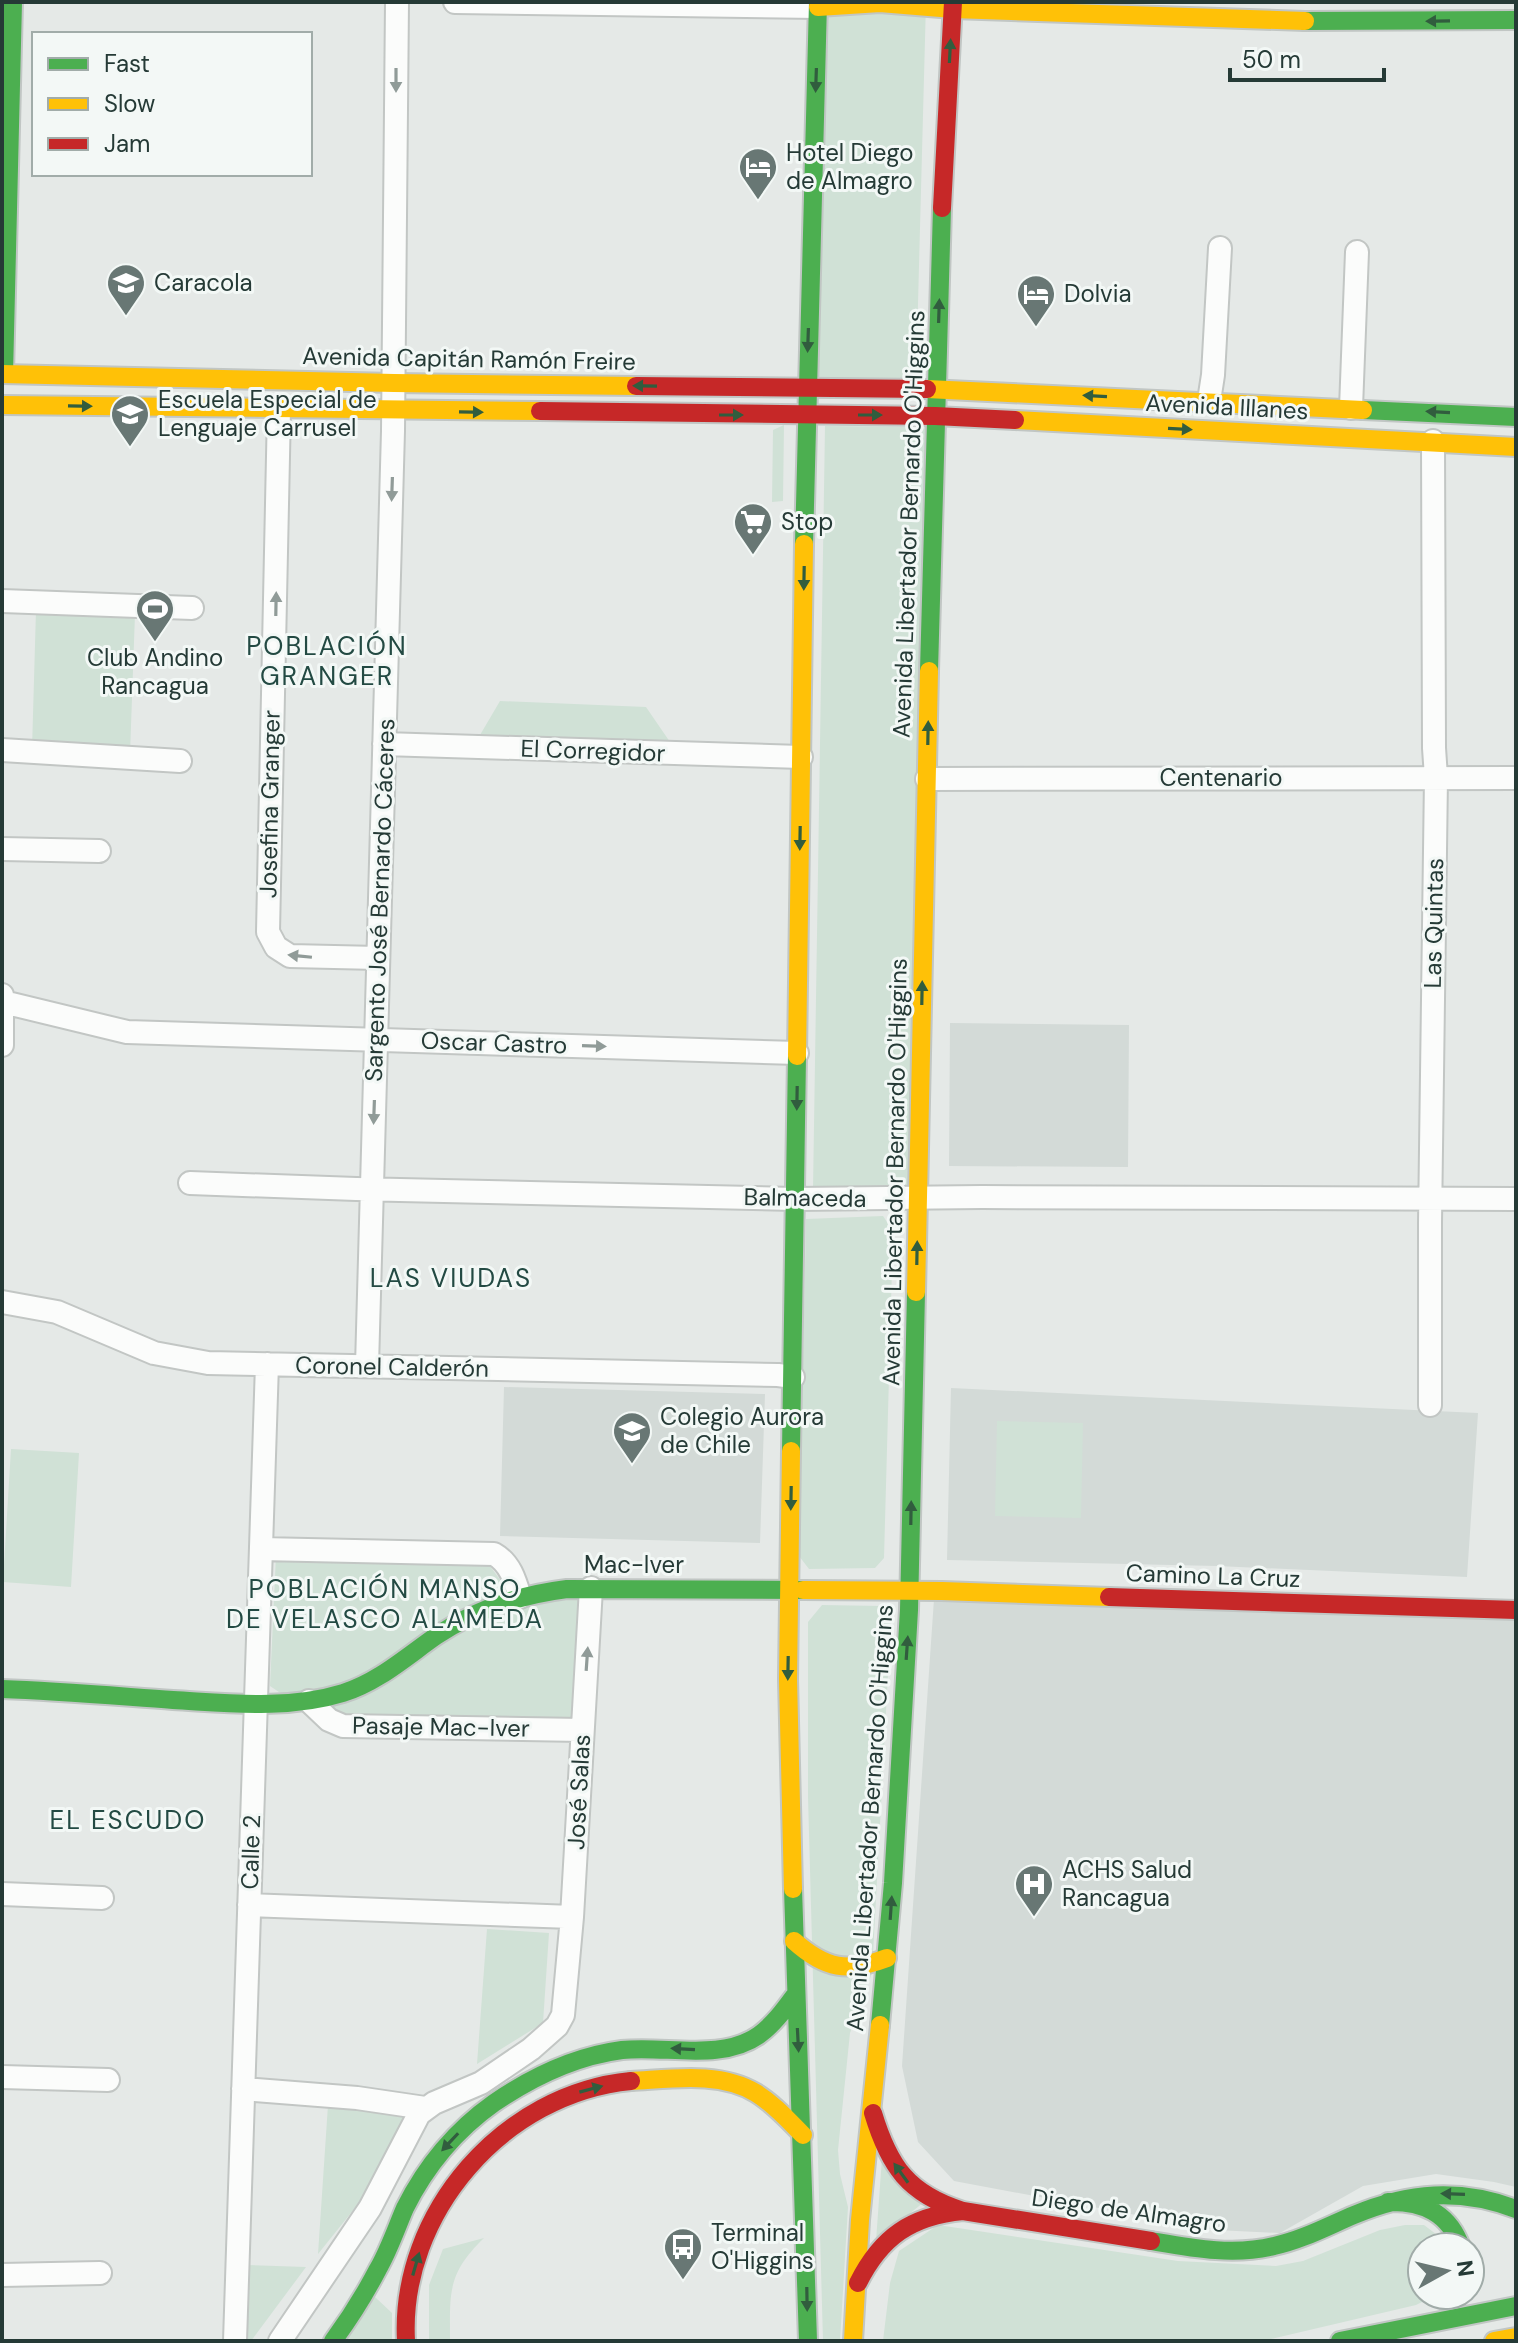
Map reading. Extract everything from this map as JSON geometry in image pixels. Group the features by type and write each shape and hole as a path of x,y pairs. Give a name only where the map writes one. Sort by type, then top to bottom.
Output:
{"main road":[{"path":"3,374 13,2"},
{"path":"808,2341 803,2135 795,1995 788,1679 806,416 818,5 880,3 1328,12 1516,20"},
{"name":"Avenida Libertador Bernardo O'Higgins","path":"853,2341 871,2104 887,1958 909,1591 935,416 945,130 953,5"},
{"name":"Avenida Capitán Ramón Freire","path":"3,374 394,383 936,389"},
{"name":"Avenida Illanes","path":"936,389 1516,417"},
{"path":"2,405 935,416"},
{"name":"Avenida Illanes","path":"935,416 1516,447"},
{"name":"Mac-Iver","path":"2,1689 256,1706 309,1701 343,1693 371,1680 465,1619 520,1597 555,1590 909,1591"},
{"name":"Camino La Cruz","path":"909,1591 1516,1610"},
{"path":"794,1941 814,1958 837,1967 861,1967 887,1958"},
{"path":"333,2341 366,2291 425,2173 458,2134 480,2114 524,2084 592,2056 639,2048 711,2050 741,2045 771,2028 795,1995"},
{"path":"406,2341 406,2310 415,2265 443,2200 483,2149 508,2128 540,2108 583,2090 612,2084 654,2079 712,2079 745,2087 764,2098 803,2135"},
{"name":"Diego de Almagro","path":"871,2104 884,2145 902,2177 936,2202 963,2211"},
{"name":"Diego de Almagro","path":"856,2288 873,2256 896,2232 923,2217 950,2211 1197,2248 1236,2251 1261,2249 1308,2237 1388,2202 1429,2194 1454,2192 1484,2197 1516,2209"},
{"path":"1388,2202 1415,2202 1437,2213 1455,2231"},
{"path":"1340,2341 1516,2306"},
{"path":"1382,2332 1423,2311"},
{"path":"1494,2341 1516,2337"}],"street":[{"name":"Sargento José Bernardo Cáceres","path":"367,1366 394,383 397,2"},
{"path":"455,2 818,5"},
{"path":"1209,401 1220,248"},
{"path":"1351,408 1357,252"},
{"path":"2,424 3,374"},
{"name":"Josefina Granger","path":"279,409 268,932 276,947 290,956 378,958"},
{"name":"Las Quintas","path":"1430,1405 1436,777 1433,441"},
{"path":"2,601 192,608"},
{"name":"El Corregidor","path":"384,744 801,757"},
{"path":"2,750 180,761"},
{"name":"Centenario","path":"927,779 1516,778"},
{"path":"2,849 99,851"},
{"path":"2,995 2,1045"},
{"name":"Oscar Castro","path":"3,1002 127,1032 797,1053"},
{"name":"Balmaceda","path":"190,1183 795,1199 1516,1199"},
{"name":"Coronel Calderón","path":"2,1302 57,1312 137,1347 171,1358 208,1363 793,1377"},
{"name":"Calle 2","path":"235,2341 267,1364"},
{"path":"261,1549 494,1554 502,1558 511,1571 520,1597"},
{"name":"José Salas","path":"425,2108 481,2083 547,2037 563,2015 572,1917 591,1588"},
{"name":"Pasaje Mac-Iver","path":"309,1701 329,1720 343,1726 582,1730"},
{"path":"2,1894 102,1898"},
{"path":"249,1905 572,1917"},
{"path":"2,2077 108,2080"},
{"path":"243,2089 357,2098 425,2108 415,2121 370,2208 280,2341"},
{"path":"2,2275 100,2273"}],"shaded area":[{"path":"950,1023 1129,1025 1128,1167 949,1166"},
{"name":"Colegio Aurora de Chile","path":"504,1387 765,1394 760,1543 500,1536"},
{"path":"951,1388 1478,1413 1467,1577 1217,1566 947,1560"},
{"path":"934,1599 1516,1620 1516,2187 1436,2174 1363,2186 1280,2233 1216,2230 954,2181 918,2142 902,2066"}],"green space":[{"path":"828,2 926,2 916,379 817,379"},
{"path":"784,425 783,501 772,502 773,430"},
{"path":"825,426 928,427 910,1188 813,1189"},
{"path":"36,610 135,614 130,754 32,749"},
{"path":"500,701 646,707 670,742 480,735"},
{"path":"883,1216 893,1231 884,1558 875,1568 809,1569 799,1556 806,1219"},
{"path":"997,1421 1083,1423 1081,1518 995,1516"},
{"path":"11,1449 79,1453 71,1587 3,1582"},
{"path":"276,1555 487,1562 518,1604 580,1599 573,1724 344,1719 279,1692 270,1686"},
{"path":"822,1605 882,1606 891,1618 872,1973 850,2033 838,2150 848,2207 840,2341 823,2341 808,1797 808,1622"},
{"path":"487,1929 549,1933 543,2023 477,2064"},
{"path":"328,2105 409,2117 375,2183 318,2254"},
{"path":"882,2158 924,2202 876,2241"},
{"path":"938,2225 1178,2261 1276,2266 1303,2261 1380,2230 1424,2225 1432,2231 1406,2231 1406,2307 1262,2341 883,2341 890,2283 899,2251"},
{"path":"484,2238 463,2262 453,2285 450,2341 429,2341 429,2285 443,2249"},
{"path":"246,2265 306,2267 251,2341 244,2341"},
{"path":"375,2297 392,2313 392,2341 346,2341"}],"traffic: fast":[{"path":"4,374 13,2"},
{"path":"804,544 818,2"},
{"path":"1305,21 1516,20"},
{"path":"929,671 942,208"},
{"path":"1363,410 1516,417"},
{"path":"791,1451 797,1056"},
{"path":"880,2025 893,1883 909,1610 916,1292"},
{"path":"2,1689 237,1704 301,1702 356,1688 380,1676 467,1618 532,1595 567,1589 803,1590"},
{"path":"793,1889 808,2341"},
{"path":"333,2341 373,2278 422,2178 455,2137 494,2103 555,2069 588,2057 622,2050 710,2050 744,2043 769,2026 795,1995"},
{"path":"1151,2241 1212,2250 1259,2249 1295,2240 1374,2207 1415,2197 1475,2198 1516,2209"},
{"path":"1388,2202 1412,2204 1433,2211 1453,2231"},
{"path":"1340,2341 1516,2306"}],"traffic: slow":[{"path":"818,7 880,3 953,9 1305,21"},
{"path":"2,374 636,386"},
{"path":"927,389 1363,410"},
{"path":"2,405 540,411"},
{"path":"1015,420 1516,447"},
{"path":"797,1056 804,544"},
{"path":"916,1292 929,671"},
{"path":"791,1451 788,1679 793,1889"},
{"path":"803,1590 1109,1597"},
{"path":"794,1941 816,1958 838,1966 860,1966 887,1958"},
{"path":"853,2341 860,2220 880,2025"},
{"path":"631,2081 695,2078 742,2086 769,2102 803,2135"},
{"path":"1494,2341 1516,2337"}],"traffic: jam":[{"path":"942,208 953,2"},
{"path":"636,386 927,389"},
{"path":"540,411 935,416 1015,420"},
{"path":"1109,1597 1516,1610"},
{"path":"406,2341 408,2294 420,2248 441,2206 468,2168 502,2135 541,2109 585,2090 631,2081"},
{"path":"873,2113 886,2148 903,2176 928,2196 944,2204 963,2211 1151,2241"},
{"path":"858,2283 877,2253 900,2232 928,2218 963,2211"}],"place":[{"name":"Hotel Diego de Almagro","path":"758,201"},
{"name":"Caracola","path":"126,317"},
{"name":"Dolvia","path":"1036,328"},
{"name":"Escuela Especial de Lenguaje Carrusel","path":"130,448"},
{"name":"Stop","path":"753,556"},
{"name":"Club Andino Rancagua","path":"155,643"},
{"name":"Colegio Aurora de Chile","path":"632,1465"},
{"name":"ACHS Salud Rancagua","path":"1034,1918"},
{"name":"Terminal O'Higgins","path":"683,2281"}],"district":[{"name":"POBLACIÓN GRANGER","path":"327,661"},
{"name":"LAS VIUDAS","path":"451,1278"},
{"name":"POBLACIÓN MANSO DE VELASCO ALAMEDA","path":"385,1604"},
{"name":"EL ESCUDO","path":"128,1820"}]}
